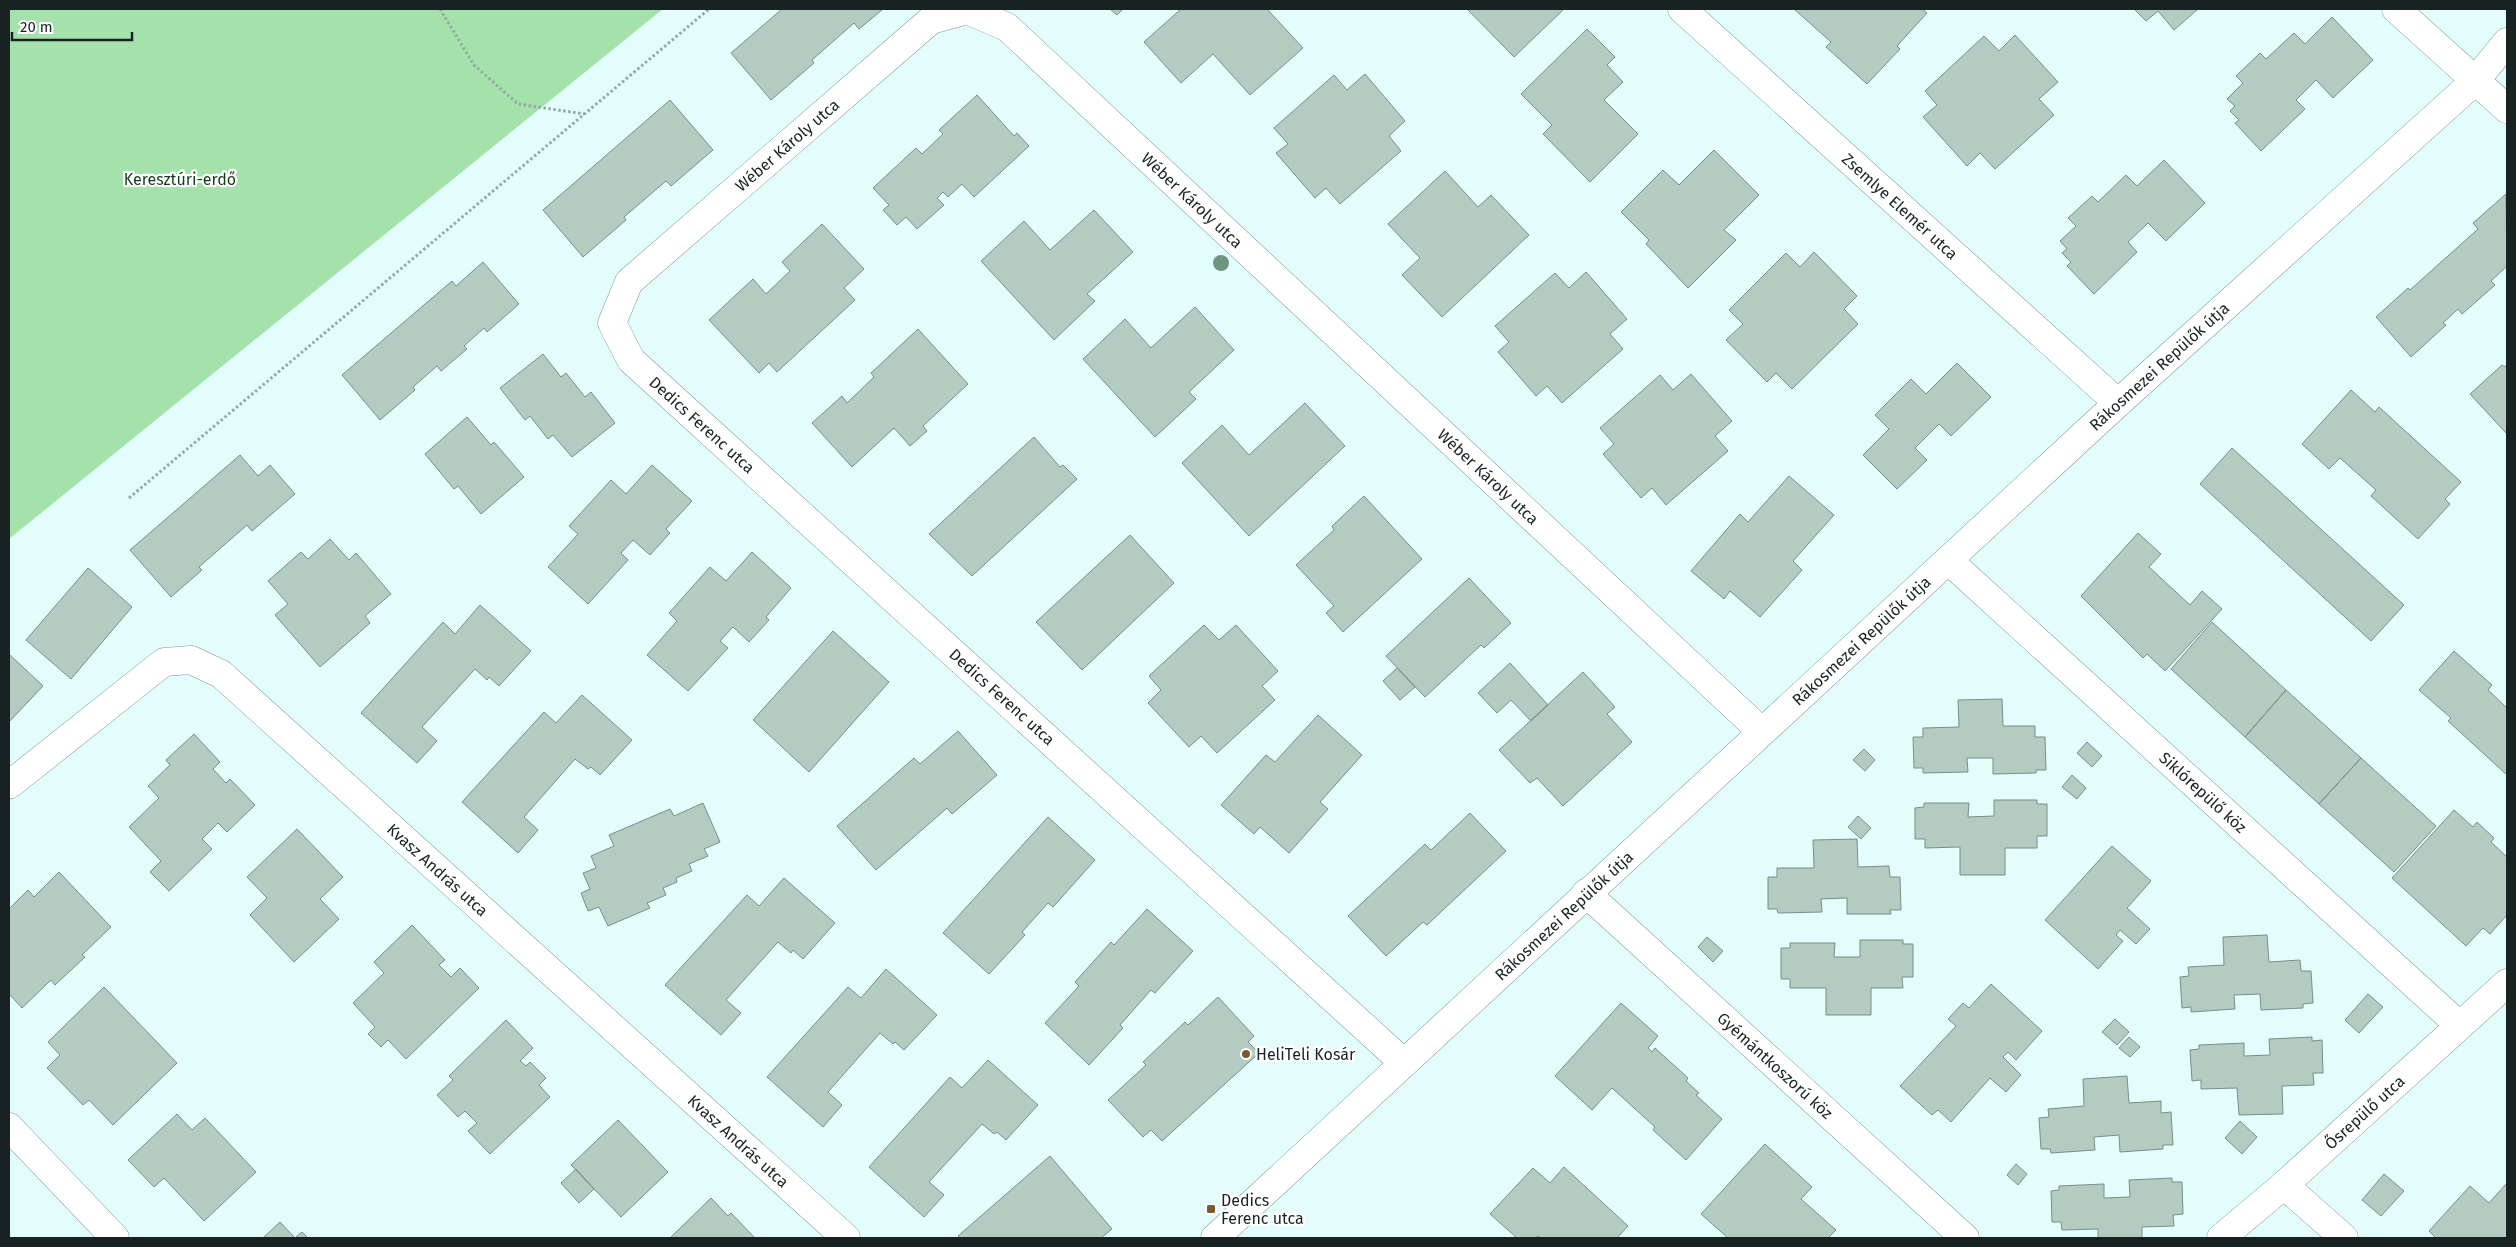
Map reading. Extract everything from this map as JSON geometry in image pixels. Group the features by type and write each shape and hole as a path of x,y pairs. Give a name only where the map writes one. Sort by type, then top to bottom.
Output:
{"street":[{"name":"Zsemlye Elemér utca","path":"1682,9 2118,403"},
{"path":"2396,9 2507,109"},
{"name":"Wéber Károly utca","path":"612,323 629,282 931,20 968,10 1008,27 1761,731"},
{"name":"Rákosmezei Repülők útja","path":"1214,1238 2118,403 2475,81 2507,42"},
{"name":"Dedics Ferenc utca","path":"612,323 631,360 1404,1063"},
{"name":"Siklórepülő köz","path":"1948,560 2459,1025"},
{"name":"Kvasz András utca","path":"9,786 164,662 191,660 221,674 846,1238"},
{"name":"Gyémántkoszorú köz","path":"1586,893 1965,1238"},
{"name":"Ősrepülő utca","path":"2221,1238 2284,1185 2507,983"},
{"path":"9,1127 115,1238"},
{"path":"2284,1185 2344,1238"}],"path":[{"path":"440,9 474,64 518,104 584,114"},
{"path":"130,498 710,9"}],"green space":[{"name":"Keresztúri-erdő","path":"9,9 663,9 9,539"}],"building":[{"path":"782,9 883,9 859,29 854,23 812,60 814,63 771,100 731,53"},
{"path":"1110,9 1123,9 1117,15"},
{"path":"1181,9 1267,9 1303,48 1250,95 1213,54 1181,83 1144,42"},
{"path":"1467,9 1564,9 1514,57"},
{"path":"1794,9 1922,9 1927,13 1897,46 1900,49 1867,84 1826,47 1831,42"},
{"path":"2134,9 2198,9 2174,30 2158,11 2146,21"},
{"path":"2332,17 2373,60 2333,98 2316,80 2296,100 2305,109 2261,151 2235,123 2239,120 2230,111 2235,106 2227,99 2243,83 2236,76 2260,53 2266,59 2294,33 2305,44"},
{"path":"1587,29 1615,57 1607,65 1623,82 1604,100 1638,134 1590,182 1543,134 1552,125 1521,94"},
{"path":"2015,35 2058,82 2039,99 2054,115 1995,169 1980,153 1967,166 1923,117 1937,105 1925,91 1984,36 1999,51"},
{"path":"1365,74 1405,121 1389,136 1401,151 1340,204 1326,188 1315,198 1276,153 1288,144 1274,128 1334,75 1347,90"},
{"path":"977,95 1014,136 1017,133 1029,146 974,197 962,184 948,197 943,192 937,198 944,205 917,229 906,217 897,225 883,210 889,205 873,188 916,148 922,154 943,134 939,130"},
{"path":"670,100 713,150 671,186 666,181 624,217 626,220 583,257 543,210"},
{"path":"1714,150 1759,195 1724,230 1736,240 1688,288 1646,244 1649,240 1621,212 1663,170 1679,185"},
{"path":"2164,160 2205,203 2166,241 2148,223 2128,242 2137,252 2094,294 2067,266 2071,262 2062,253 2067,249 2060,241 2076,226 2068,218 2092,196 2098,202 2126,175 2137,186"},
{"path":"1445,171 1478,207 1491,195 1529,235 1442,317 1402,275 1420,258 1388,224"},
{"path":"2506,194 2507,266 2491,281 2495,285 2462,314 2458,309 2443,323 2446,325 2411,357 2376,317 2408,288 2410,290 2478,229 2473,223"},
{"path":"1094,210 1133,252 1087,294 1095,301 1054,340 981,261 1024,221 1050,250"},
{"path":"822,224 864,269 844,288 855,300 777,372 769,363 759,373 709,320 753,279 766,294 790,271 782,262"},
{"path":"1814,252 1857,296 1844,309 1858,324 1792,389 1776,373 1767,382 1726,340 1743,324 1729,310 1786,253 1800,267"},
{"path":"483,262 519,304 487,332 484,328 464,346 467,349 441,371 437,366 413,387 415,390 380,420 342,375 452,281 456,286"},
{"path":"1586,272 1627,319 1610,334 1623,349 1562,403 1547,386 1536,396 1498,352 1509,342 1495,326 1555,273 1569,288"},
{"path":"1195,307 1234,350 1189,392 1196,399 1155,437 1083,359 1125,319 1151,348"},
{"path":"918,329 968,384 923,426 927,431 910,446 894,428 852,467 812,423 842,396 847,403 874,377 871,373"},
{"path":"543,354 561,377 566,373 585,397 591,392 615,423 572,457 553,435 548,439 530,416 525,420 500,388"},
{"path":"1957,363 1991,397 1951,436 1939,424 1915,448 1927,460 1897,489 1863,455 1889,429 1875,415 1911,379 1926,394"},
{"path":"2507,364 2506,433 2470,394 2502,365 2505,367"},
{"path":"1691,374 1732,421 1715,436 1728,451 1666,505 1652,488 1641,498 1603,454 1614,444 1600,428 1660,375 1673,390"},
{"path":"2351,390 2375,412 2379,407 2461,482 2445,499 2450,504 2418,539 2371,496 2376,490 2340,458 2329,469 2302,444"},
{"path":"1305,403 1345,446 1249,536 1182,463 1222,425 1249,455"},
{"path":"467,417 491,445 494,442 524,477 481,514 458,486 454,489 425,454"},
{"path":"1034,437 1060,467 1063,465 1077,479 972,576 929,534"},
{"path":"2232,448 2404,605 2371,641 2200,484"},
{"path":"240,455 258,476 270,465 295,494 252,531 247,525 199,567 202,570 171,597 130,550"},
{"path":"652,465 692,501 666,529 670,533 650,555 633,540 621,553 628,560 588,604 548,567 578,534 569,526 611,480 626,494"},
{"path":"1789,476 1834,515 1793,561 1802,570 1760,617 1730,591 1724,599 1691,571 1740,514 1748,522"},
{"path":"1364,496 1422,559 1343,632 1326,613 1334,606 1296,565 1334,530 1332,526"},
{"path":"2138,533 2161,554 2149,567 2190,605 2202,591 2222,609 2165,671 2147,654 2143,658 2081,596"},
{"path":"1130,535 1174,583 1082,670 1036,622"},
{"path":"330,539 349,560 356,553 391,594 365,616 370,623 320,667 275,615 288,604 268,581 301,552 308,559"},
{"path":"752,552 791,588 766,617 769,620 749,642 733,627 720,641 728,648 688,691 647,655 677,621 669,613 710,567 726,581"},
{"path":"88,568 132,607 71,679 26,640"},
{"path":"1469,578 1511,623 1484,648 1481,645 1425,697 1386,656"},
{"path":"480,605 531,651 499,686 489,677 487,680 475,669 422,727 437,741 417,763 361,713 443,622 455,634"},
{"path":"2212,622 2286,690 2245,737 2171,669"},
{"path":"1204,625 1219,640 1236,625 1278,671 1262,686 1275,700 1217,753 1201,736 1189,747 1148,703 1161,690 1149,676"},
{"path":"833,631 889,682 809,772 753,720"},
{"path":"2454,651 2492,685 2488,690 2507,708 2507,775 2448,721 2451,718 2419,690"},
{"path":"9,654 43,686 9,722"},
{"path":"1510,663 1548,705 1531,721 1511,700 1497,713 1478,693"},
{"path":"1397,668 1415,687 1400,700 1383,681"},
{"path":"1583,672 1615,707 1607,714 1632,742 1563,806 1537,778 1530,783 1499,750"},
{"path":"2286,690 2361,758 2319,804 2245,737"},
{"path":"582,695 632,740 600,775 591,767 588,769 575,759 524,817 538,830 518,853 462,802 544,712 556,723"},
{"path":"2002,699 2003,726 2035,726 2035,737 2045,737 2046,770 2036,770 2036,773 1993,774 1993,758 1967,758 1968,772 1923,773 1923,768 1914,768 1913,737 1923,737 1923,728 1959,727 1958,700"},
{"path":"1318,715 1362,755 1320,802 1328,809 1289,853 1260,827 1254,834 1221,805 1266,755 1275,762"},
{"path":"958,731 997,775 952,814 947,808 876,870 837,826 914,758 920,764"},
{"path":"194,734 220,762 213,769 226,783 230,779 255,805 227,832 218,823 202,839 212,849 169,891 150,872 161,861 129,827 159,798 148,786 170,765 166,760"},
{"path":"2087,742 2102,756 2092,767 2077,753"},
{"path":"1864,749 1875,760 1865,771 1853,760"},
{"path":"2361,758 2436,826 2394,872 2319,804"},
{"path":"2072,775 2086,788 2077,799 2062,787"},
{"path":"1994,800 2037,800 2037,804 2047,804 2047,836 2037,836 2037,848 2005,848 2005,875 1960,875 1960,847 1925,848 1925,839 1915,839 1915,808 1924,807 1924,803 1969,803 1968,817 1994,816"},
{"path":"703,803 720,842 704,849 708,856 689,864 692,871 676,878 677,882 663,888 666,895 647,903 650,908 608,926 599,907 588,911 581,893 590,889 583,873 596,868 591,856 614,846 609,835 670,809 674,816"},
{"path":"2454,810 2473,827 2477,822 2494,838 2491,842 2507,857 2507,915 2490,934 2483,928 2466,946 2392,878"},
{"path":"1470,813 1506,851 1427,925 1423,922 1386,956 1348,916 1425,844 1431,850"},
{"path":"1858,816 1871,828 1861,839 1848,827"},
{"path":"1048,817 1095,860 1053,907 1048,903 1022,932 1025,935 989,974 943,933"},
{"path":"297,829 343,877 320,899 339,919 294,962 250,915 267,898 247,877"},
{"path":"1857,839 1858,867 1889,866 1890,877 1900,877 1901,910 1890,910 1891,914 1847,914 1847,898 1821,899 1822,912 1778,913 1777,909 1768,909 1768,877 1777,877 1777,868 1814,868 1813,840"},
{"path":"2112,846 2151,881 2127,908 2150,929 2136,944 2120,930 2116,935 2123,941 2098,969 2045,920"},
{"path":"59,872 111,927 82,955 85,957 55,985 51,980 22,1008 9,994 9,909 28,890 34,897"},
{"path":"784,878 835,923 803,959 793,950 791,953 778,942 726,1000 741,1013 721,1035 665,985 747,895 759,906"},
{"path":"1147,909 1193,951 1155,993 1151,990 1120,1025 1123,1028 1089,1065 1045,1023 1079,986 1075,982 1111,942 1114,945"},
{"path":"412,925 445,960 439,965 451,977 460,968 479,988 406,1059 388,1040 381,1047 368,1034 375,1027 353,1003 384,973 374,962"},
{"path":"2267,935 2269,962 2300,960 2301,971 2311,971 2313,1003 2303,1004 2303,1008 2261,1010 2260,994 2234,995 2235,1009 2191,1012 2191,1007 2182,1008 2180,977 2189,976 2188,967 2224,965 2223,937"},
{"path":"1707,937 1723,951 1713,962 1698,947"},
{"path":"1860,940 1903,940 1903,944 1913,944 1913,977 1902,977 1903,988 1871,988 1871,1015 1826,1015 1826,988 1790,988 1790,979 1781,979 1781,948 1790,948 1790,943 1835,943 1834,957 1860,957"},
{"path":"886,969 937,1015 904,1050 880,1033 828,1092 842,1105 823,1127 767,1077 848,987 861,998"},
{"path":"1991,984 2042,1031 2016,1060 2008,1052 2003,1057 2021,1075 2006,1092 1990,1078 1951,1122 1938,1110 1932,1115 1900,1086 1956,1026 1948,1019 1963,1003 1969,1008"},
{"path":"104,987 177,1063 113,1125 89,1100 83,1105 47,1068 60,1055 48,1042"},
{"path":"2368,994 2383,1007 2359,1033 2345,1020"},
{"path":"1218,997 1254,1036 1248,1042 1259,1053 1162,1141 1151,1130 1143,1137 1108,1100 1146,1065 1143,1062 1185,1022 1188,1025"},
{"path":"1621,1003 1658,1036 1648,1048 1652,1052 1655,1048 1688,1078 1686,1081 1699,1093 1696,1095 1722,1119 1686,1160 1653,1130 1655,1127 1612,1088 1592,1110 1555,1076"},
{"path":"2115,1019 2129,1032 2117,1045 2102,1032"},
{"path":"506,1020 533,1048 520,1061 526,1066 530,1062 546,1078 539,1085 550,1097 490,1154 468,1131 477,1123 465,1111 458,1117 437,1095 453,1080 449,1076"},
{"path":"2129,1037 2140,1047 2130,1057 2119,1048"},
{"path":"2312,1037 2312,1041 2322,1040 2323,1073 2313,1073 2314,1085 2282,1086 2283,1114 2239,1115 2237,1088 2201,1089 2201,1080 2192,1081 2190,1050 2199,1049 2199,1045 2244,1043 2244,1056 2270,1055 2269,1039"},
{"path":"988,1060 1038,1105 1006,1140 997,1132 994,1134 982,1124 929,1182 944,1195 924,1217 869,1167 950,1077 962,1088"},
{"path":"2127,1076 2129,1103 2161,1101 2161,1113 2171,1112 2173,1145 2163,1145 2163,1149 2120,1152 2119,1135 2094,1137 2095,1150 2051,1153 2050,1149 2041,1149 2039,1118 2049,1117 2048,1109 2084,1106 2083,1079"},
{"path":"177,1114 192,1130 205,1118 256,1172 204,1221 164,1178 154,1187 128,1160"},
{"path":"618,1120 668,1172 621,1217 571,1165"},
{"path":"2240,1121 2257,1137 2242,1154 2225,1138"},
{"path":"1765,1144 1812,1187 1801,1199 1836,1230 1828,1238 1728,1238 1701,1214"},
{"path":"1050,1156 1112,1229 1101,1238 960,1238 958,1236"},
{"path":"2016,1164 2027,1174 2018,1185 2007,1175"},
{"path":"1564,1167 1628,1226 1617,1238 1541,1238 1538,1236 1535,1238 1517,1238 1490,1214 1533,1168 1550,1183"},
{"path":"576,1169 594,1189 579,1203 561,1183"},
{"path":"2384,1174 2404,1191 2381,1216 2362,1200"},
{"path":"2172,1178 2172,1182 2182,1182 2183,1214 2173,1215 2174,1226 2142,1227 2142,1238 2098,1238 2098,1229 2062,1230 2061,1222 2052,1222 2051,1191 2059,1190 2059,1186 2104,1184 2104,1198 2130,1197 2129,1180"},
{"path":"2507,1183 2507,1238 2436,1238 2429,1231 2470,1186 2489,1203"},
{"path":"711,1198 728,1216 731,1213 755,1238 670,1238"},
{"path":"280,1222 295,1238 263,1238"},
{"path":"302,1232 308,1238 295,1238"}],"place":[{"name":"HeliTeli Kosár","path":"1246,1054"},
{"name":"Dedics Ferenc utca","path":"1211,1209"}]}
